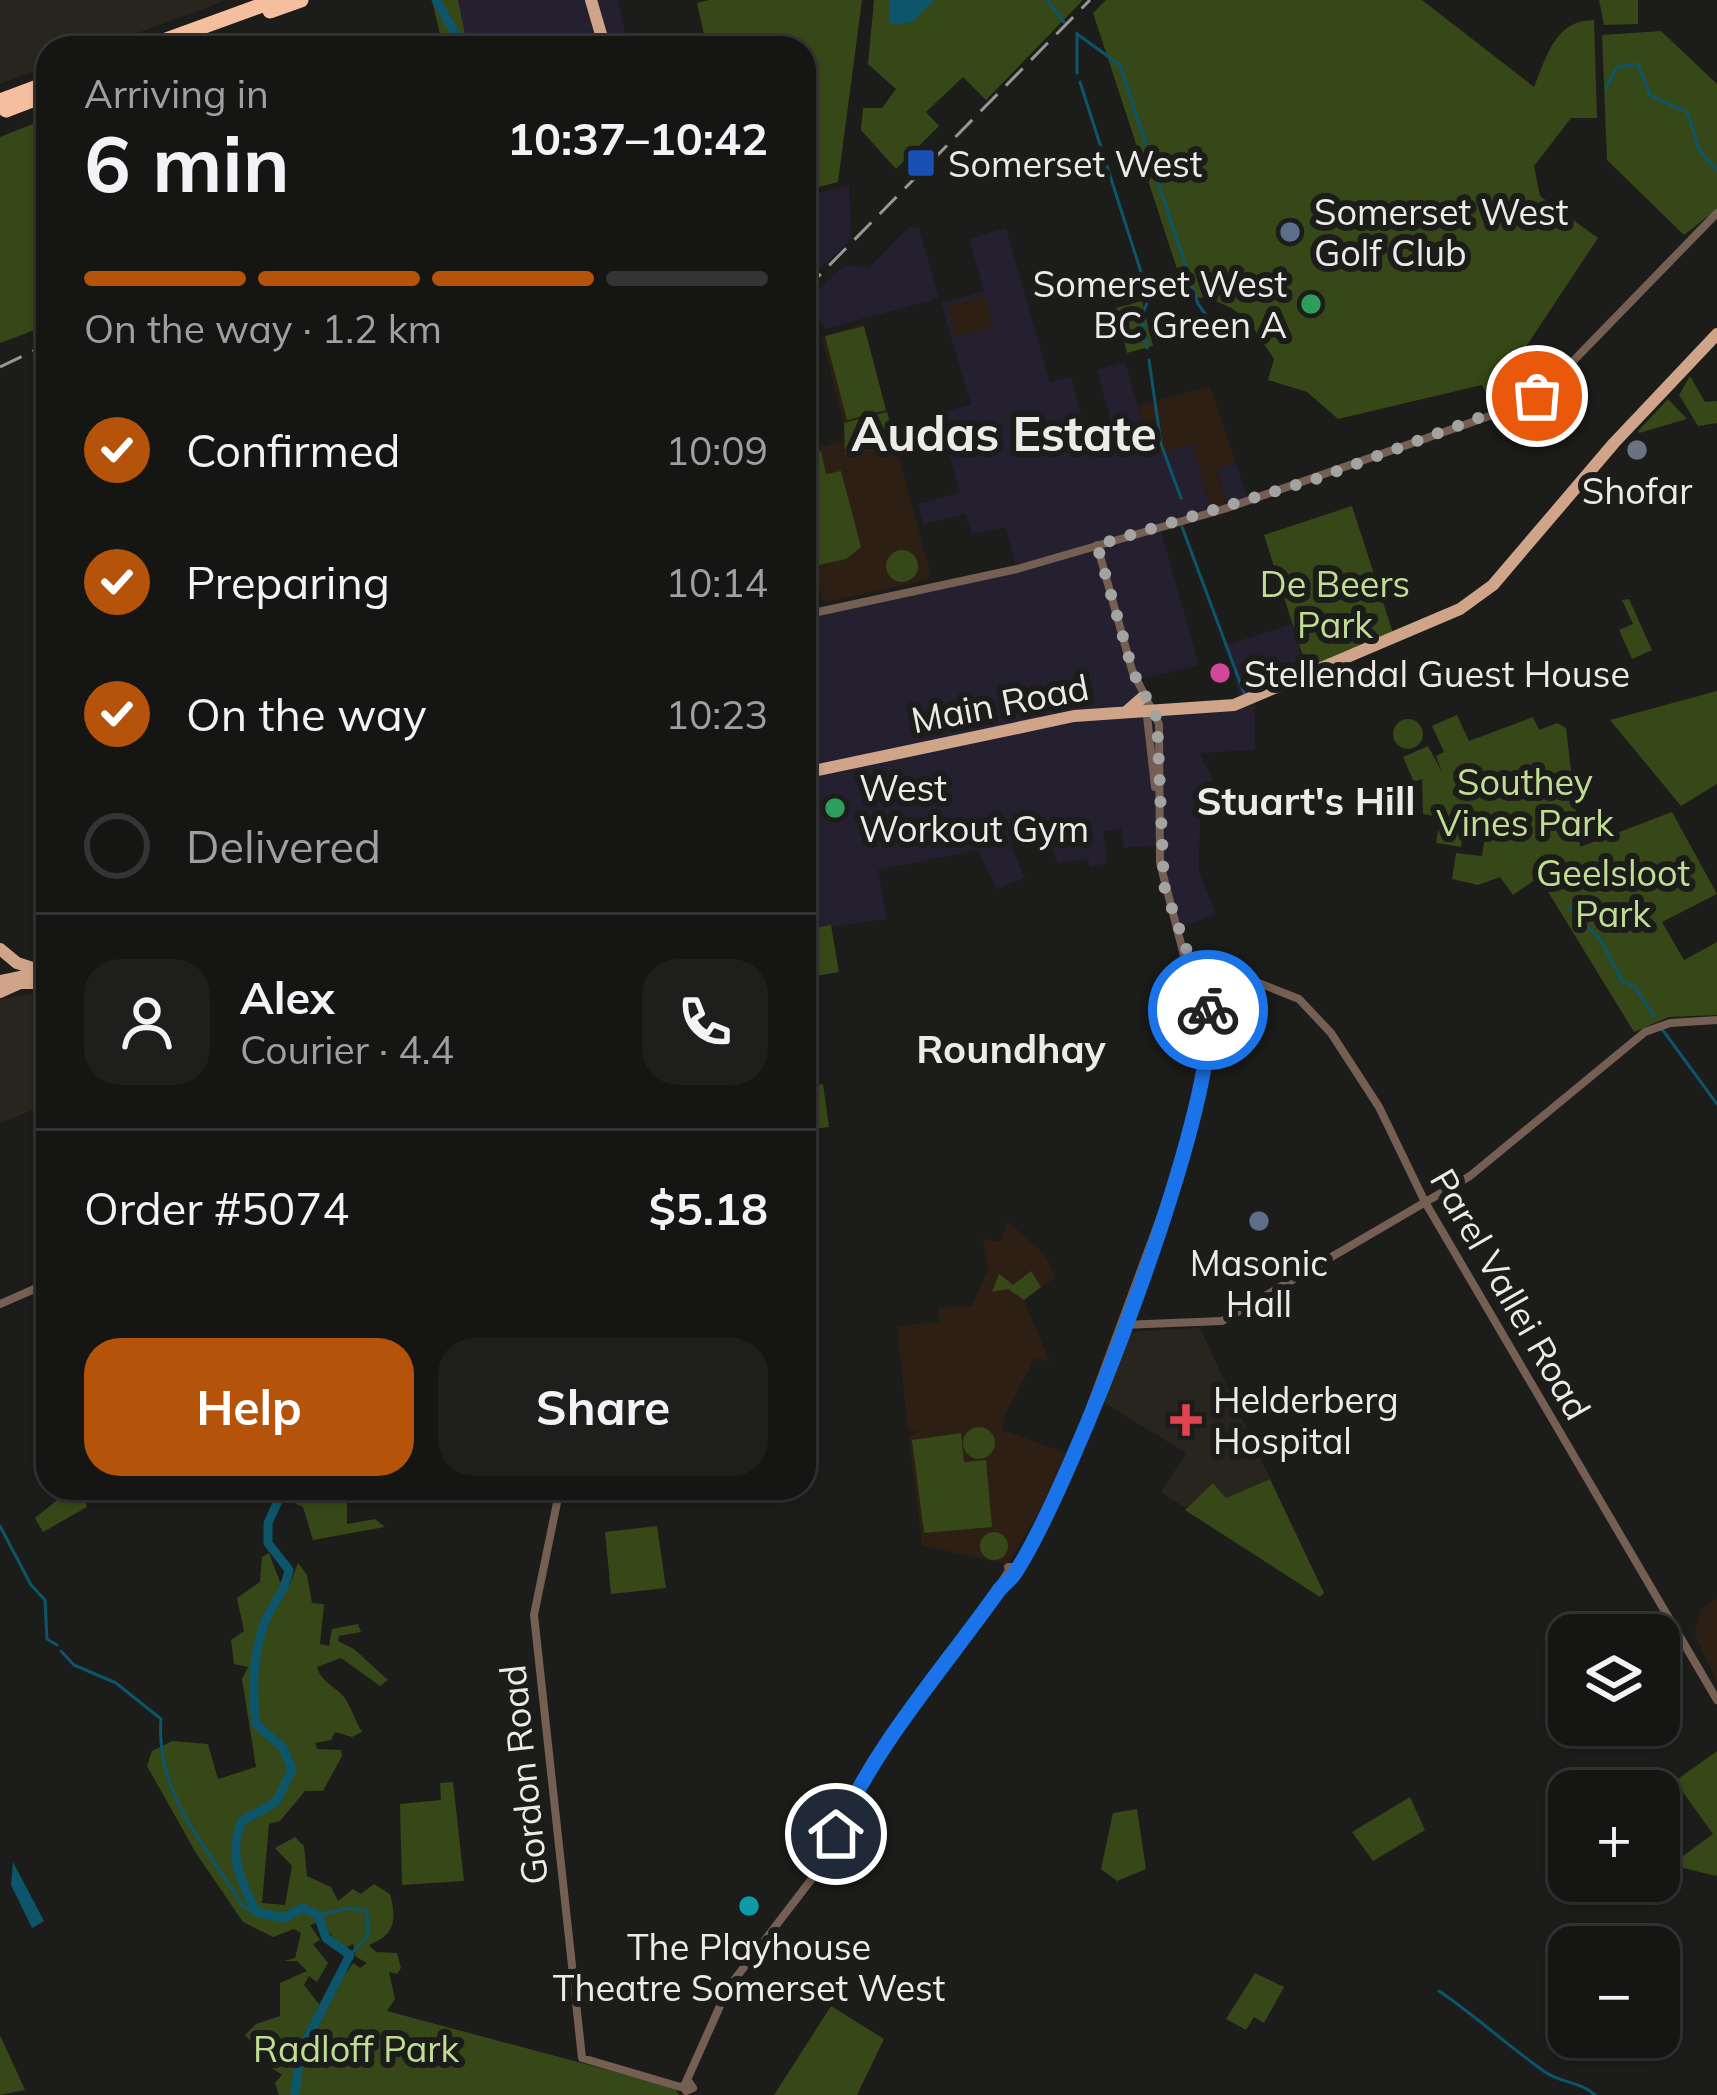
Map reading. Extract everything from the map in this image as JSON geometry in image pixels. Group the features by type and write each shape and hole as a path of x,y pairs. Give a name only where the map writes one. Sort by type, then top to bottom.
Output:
{"highway":[{"path":"177,36 276,0"},
{"path":"204,36 301,0"},
{"path":"0,101 36,88"},
{"path":"0,112 36,98"}],"main road":[{"path":"591,0 602,36"},
{"path":"600,0 604,36"},
{"name":"Main Road","path":"816,774 1074,716 1218,714 1258,705 1477,608 1714,344"},
{"path":"1125,713 1142,698"},
{"name":"Main Road","path":"816,775 1076,723 1153,715"},
{"path":"0,954 36,972"},
{"path":"0,954 4,983 36,979"}],"street":[{"path":"816,613 1097,545 1266,496 1537,396 1717,213"},
{"path":"1097,545 1133,672 1153,715"},
{"path":"686,2082 721,2000 814,1876 872,1760 1002,1585 1053,1505 1195,1116 1209,1032 1197,968 1184,951 1162,874 1153,715 1133,672"},
{"name":"Parel Vallei Road","path":"1184,951 1197,968 1306,1003 1331,1034 1379,1107 1425,1202 1717,1700"},
{"path":"1268,1001 1280,991"},
{"path":"1122,1325 1219,1322 1481,1168 1645,1032 1670,1023 1717,1020"},
{"path":"0,1304 36,1288"},
{"name":"Gordon Road","path":"558,1500 534,1615 582,2058 686,2082"}],"shaded area":[{"path":"0,0 227,0 130,36 36,36 36,70 0,84"},
{"path":"458,0 618,0 626,36 466,36"},
{"path":"849,185 851,240 816,272 816,194"},
{"path":"909,227 919,228 939,298 825,329 816,314 816,292 845,265 869,268"},
{"path":"1006,228 1050,382 1071,377 1085,428 1111,421 1097,370 1125,362 1152,456 1192,443 1212,512 1160,528 1199,665 1138,680 1152,705 1241,705 1227,645 1292,624 1308,680 1255,702 1255,750 1199,753 1215,785 1195,798 1200,816 1199,872 1216,914 1180,927 1159,845 1124,848 1121,828 1103,832 1108,863 1090,867 1088,859 1058,863 1047,840 1010,845 1025,878 997,889 978,850 878,870 887,919 816,928 816,606 817,611 1017,569 1005,527 972,534 965,514 923,524 918,504 960,493 949,454 955,451 938,413 971,405 941,303 984,291 969,239"},
{"path":"985,295 994,327 955,337 948,306"},
{"path":"863,323 930,572 927,580 826,602 821,599 816,575 816,448 848,440 822,338"},
{"path":"1210,386 1236,463 1216,469 1228,508 1212,512 1192,444 1152,456 1138,406"},
{"path":"1236,463 1248,501 1228,508 1216,468"},
{"path":"36,993 36,1109 0,1123 0,999"},
{"path":"1007,1221 1044,1254 1056,1277 1024,1300 1050,1362 1035,1358 1004,1417 1003,1430 1066,1453 1052,1492 1007,1564 922,1546 909,1437 919,1431 908,1431 897,1326 939,1322 938,1308 972,1306 988,1269 983,1239 1001,1242"},
{"name":"Helderberg Hospital","path":"1200,1328 1270,1479 1226,1498 1213,1484 1187,1509 1161,1492 1186,1453 1101,1401 1128,1332"},
{"path":"1717,1598 1717,1681 1694,1633 1701,1609"}],"green space":[{"path":"432,0 458,0 466,36 440,36"},
{"path":"862,0 838,182 816,188 816,36 704,36 697,3"},
{"path":"874,0 1083,0 986,100 963,77 926,112 939,126 896,169 861,130 863,108 882,108 896,89 868,64"},
{"name":"Somerset West Golf Club","path":"1106,0 1422,0 1534,87 1561,33 1594,20 1597,118 1571,118 1534,166 1540,196 1598,238 1490,401 1482,385 1338,419 1307,392 1268,380 1274,359 1240,314 1218,302 1186,296 1093,13"},
{"path":"1599,0 1638,0 1638,24 1604,25"},
{"path":"1661,31 1717,84 1717,209 1684,235 1607,160 1602,35"},
{"path":"36,123 36,330 0,343 0,137"},
{"path":"1142,301 1153,346 1127,353 1116,308"},
{"path":"864,326 886,410 847,420 825,336"},
{"path":"1690,376 1705,402 1717,401 1717,423 1698,426 1679,395"},
{"path":"1668,399 1687,419 1639,433 1638,431"},
{"path":"887,412 897,449 889,451 886,444 845,455 844,423"},
{"path":"821,451 826,474 841,471 861,547 846,559 816,566 816,452"},
{"name":"De Beers Park","path":"1352,506 1393,633 1307,669 1264,535"},
{"path":"902,550 913,555 918,566 913,577 902,582 891,577 886,566 891,555"},
{"path":"1629,599 1652,650 1632,659 1619,630 1633,624 1622,600"},
{"path":"1717,691 1717,784 1681,806 1610,720"},
{"path":"1457,715 1469,741 1533,717 1539,730 1557,723 1566,728 1580,847 1672,812 1717,894 1662,922 1684,960 1717,942 1717,1015 1669,1017 1634,1032 1539,877 1513,895 1500,877 1478,885 1452,879 1456,853 1482,856 1486,829 1466,820 1461,847 1436,843 1440,817 1423,814 1422,779 1414,782 1403,757 1428,746 1442,772 1436,756 1444,752 1432,726"},
{"path":"1408,719 1419,723 1423,734 1419,745 1408,749 1397,745 1393,734 1397,723"},
{"path":"831,925 839,972 816,976 816,928"},
{"path":"823,1084 829,1127 816,1129 816,1085"},
{"path":"1031,1271 1041,1287 1024,1300 1008,1289 992,1292 999,1274 1013,1285"},
{"path":"979,1427 990,1432 995,1443 990,1454 979,1459 968,1454 963,1443 968,1432"},
{"path":"961,1433 964,1462 986,1460 992,1527 924,1533 912,1440"},
{"path":"1270,1479 1324,1593 1320,1597 1185,1510 1213,1483 1226,1498"},
{"path":"57,1500 85,1500 87,1507 43,1532 35,1518"},
{"path":"347,1500 347,1524 375,1519 385,1527 313,1540 303,1507 292,1502"},
{"path":"657,1526 666,1588 611,1594 605,1532"},
{"path":"994,1532 1004,1536 1008,1546 1004,1556 994,1560 984,1556 980,1546 984,1536"},
{"name":"Radloff Park","path":"269,1553 280,1582 290,1584 298,1563 307,1575 312,1603 324,1604 320,1644 329,1646 332,1629 358,1624 361,1632 339,1636 338,1641 388,1680 380,1686 341,1658 317,1667 344,1697 362,1732 352,1737 335,1732 331,1740 315,1743 317,1749 341,1750 342,1756 323,1791 305,1791 280,1821 269,1824 262,1903 285,1905 292,1866 275,1848 295,1837 304,1846 307,1876 331,1887 338,1901 353,1889 361,1894 374,1884 390,1894 392,1925 369,1945 376,1952 397,1953 401,1968 397,1974 389,1972 395,1999 387,2011 675,2088 679,2095 279,2095 275,2083 282,2075 269,2066 281,2060 287,2067 298,2054 280,2043 269,2057 256,2062 254,2056 264,2044 252,2043 245,2035 256,2024 280,2016 280,1983 307,1971 297,1961 284,1961 295,1958 301,1933 294,1929 273,1937 243,1922 196,1853 147,1766 152,1751 172,1741 208,1744 218,1779 256,1767 242,1679 248,1667 234,1664 231,1640 244,1631 237,1598 260,1582 262,1557","holes":["320,1922 343,1949 353,1944 356,1957 367,1963 360,1968 353,1963 322,2008 304,1985 309,1976 317,1982 328,1963 313,1944 320,1940 310,1925"]},
{"path":"1717,1751 1716,1876 1680,1867 1680,1858 1713,1834 1680,1788 1680,1777"},
{"path":"453,1782 464,1881 402,1885 400,1804 441,1800 440,1783"},
{"path":"1410,1797 1425,1830 1373,1861 1352,1832"},
{"path":"1137,1809 1146,1869 1117,1881 1101,1869 1113,1813"},
{"path":"1255,1973 1284,1987 1264,2023 1254,2017 1246,2030 1226,2019"},
{"path":"831,2006 884,2039 857,2095 774,2095"},
{"path":"0,2035 25,2090 0,2095"}],"water":[{"path":"889,0 935,0 916,19 899,24 890,23"},
{"path":"13,1862 44,1921 32,1928 11,1885"}],"waterway":[{"path":"436,0 457,36"},
{"path":"1047,0 1064,22"},
{"path":"1077,33 1077,73"},
{"path":"1077,34 1120,65 1198,304 1216,329"},
{"path":"1606,88 1617,67 1638,64 1650,95 1688,113 1699,150 1717,170"},
{"path":"1080,82 1149,297 1142,317 1147,348"},
{"path":"1149,360 1161,444 1181,498"},
{"path":"1182,527 1244,693"},
{"path":"1569,908 1600,939 1622,981 1635,987 1654,1016"},
{"path":"1662,1029 1717,1104"},
{"path":"279,1500 268,1523 268,1543 289,1570 259,1641 254,1701 256,1724 283,1748 292,1770 276,1802 242,1821 236,1856 256,1912 284,1918 303,1908 318,1915 326,1938 350,1955 300,2052 295,2095"},
{"path":"0,1526 31,1585 45,1600 47,1639 57,1645"},
{"path":"61,1651 74,1665 116,1683 161,1719 161,1746 175,1796 243,1907 256,1912"},
{"path":"318,1915 350,1908 367,1911 368,1936 350,1955"},
{"path":"1439,1991 1545,2072 1595,2095"}],"railway":[{"path":"816,279 1090,0"},
{"path":"0,367 36,350"}],"way so far":[{"path":"1208,1010 1197,968 1183,948 1164,886 1157,828 1159,724 1133,672 1097,545 1316,479 1537,396"}],"place":[{"name":"Somerset West","path":"921,163"},
{"name":"Somerset West Golf Club","path":"1290,232"},
{"name":"Somerset West BC Green A","path":"1311,304"},
{"name":"Shofar","path":"1637,450"},
{"name":"Stellendal Guest House","path":"1220,673"},
{"name":"West Workout Gym","path":"835,808"},
{"name":"Masonic Hall","path":"1259,1221"},
{"name":"Helderberg Hospital","path":"1186,1420"},
{"name":"The Playhouse Theatre Somerset West","path":"749,1906"}],"district":[{"name":"Audas Estate","path":"1004,433"},
{"name":"Stuart's Hill","path":"1306,800"},
{"name":"Roundhay","path":"1011,1048"}],"route":[{"path":"836,1834 872,1760 1015,1573 1053,1505 1189,1140 1208,1043 1208,1010"}],"park label":[{"name":"Southey Vines Park","path":"1525,802"},
{"name":"Geelsloot Park","path":"1613,892"}]}
